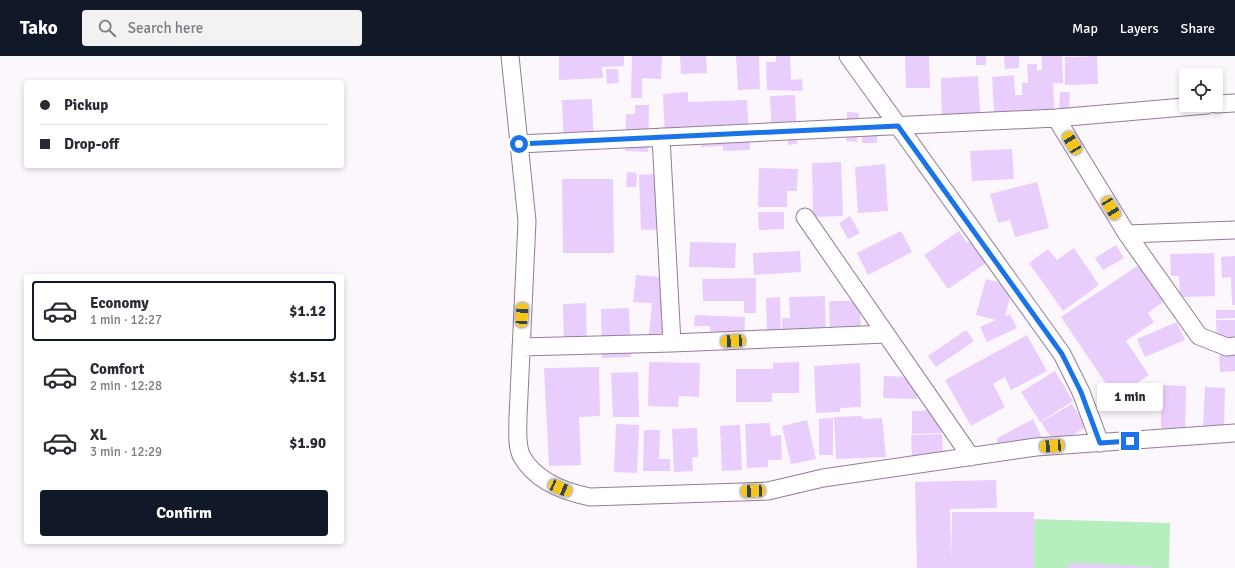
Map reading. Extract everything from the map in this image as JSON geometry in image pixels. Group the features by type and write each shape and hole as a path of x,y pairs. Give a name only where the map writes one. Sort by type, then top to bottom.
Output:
{"street":[{"path":"510,56 527,221 518,443 522,457 530,468 548,482 573,493 590,497 768,490 823,478 1036,447 1235,433"},
{"path":"848,56 1062,354 1081,392 1100,443"},
{"path":"1223,104 1235,103"},
{"path":"519,144 1056,118 1179,107"},
{"path":"1056,118 1127,234 1199,336 1226,346 1235,346"},
{"path":"661,137 672,344"},
{"path":"805,218 971,457"},
{"path":"1127,234 1235,230"},
{"path":"521,347 672,344 886,334"}],"green space":[{"path":"1031,519 1170,523 1169,568 1030,568"}],"building":[{"path":"559,56 624,56 624,66 602,67 603,78 559,80"},
{"path":"632,56 662,56 661,79 642,78 642,98 631,98"},
{"path":"680,56 706,56 707,73 681,74"},
{"path":"736,56 759,56 760,89 738,90"},
{"path":"776,56 790,56 791,80 802,79 803,91 767,90 766,62 776,62"},
{"path":"905,56 929,56 930,88 906,88"},
{"path":"976,56 986,56 986,65 976,65"},
{"path":"1004,56 1019,56 1019,68 1005,69"},
{"path":"1042,56 1062,56 1063,83 1053,83 1055,120 995,123 992,77 1014,75 1015,95 1022,95 1022,83 1028,83 1027,64 1037,64 1037,70 1042,70"},
{"path":"1097,56 1098,84 1065,85 1065,57"},
{"path":"606,69 618,69 619,83 607,84"},
{"path":"978,76 981,128 942,130 941,78"},
{"path":"688,92 688,102 747,100 750,150 723,151 723,146 701,147 700,138 665,139 663,94"},
{"path":"1060,92 1070,92 1069,109 1059,109"},
{"path":"795,95 797,144 788,145 788,140 772,140 770,96"},
{"path":"592,99 594,149 564,150 562,100"},
{"path":"635,105 649,105 648,152 625,151 626,114 635,114"},
{"path":"847,112 859,113 857,142 846,141"},
{"path":"862,125 878,125 877,143 862,143"},
{"path":"1012,149 1014,179 972,181 970,151"},
{"path":"841,162 843,216 813,217 812,163"},
{"path":"885,164 888,211 858,213 855,167"},
{"path":"759,168 798,169 797,191 787,191 787,207 758,207"},
{"path":"627,172 637,173 636,187 626,187"},
{"path":"655,174 671,229 641,230 639,175"},
{"path":"562,179 613,179 614,253 563,253"},
{"path":"1037,182 1049,228 1015,237 1010,220 998,223 990,194"},
{"path":"758,212 784,212 784,229 759,230"},
{"path":"850,216 860,233 848,239 839,223"},
{"path":"901,231 912,252 868,275 857,253"},
{"path":"959,231 967,243 973,239 989,261 948,289 924,255"},
{"path":"690,242 736,243 735,268 689,267"},
{"path":"1116,245 1124,258 1103,270 1095,258"},
{"path":"1074,248 1099,285 1063,311 1029,263 1048,249 1057,260"},
{"path":"800,251 801,272 754,275 753,253"},
{"path":"1214,253 1215,296 1180,297 1179,276 1171,276 1170,254"},
{"path":"1235,256 1235,305 1232,305 1231,277 1222,278 1221,257"},
{"path":"1139,265 1164,301 1148,313 1154,322 1126,341 1149,375 1115,397 1061,317"},
{"path":"636,275 671,278 667,335 649,334 652,303 633,302"},
{"path":"756,278 756,313 744,313 744,301 703,301 702,279"},
{"path":"986,279 1013,286 1005,316 1010,314 1017,328 987,342 980,327 996,320 976,315"},
{"path":"825,296 826,345 782,344 782,318 790,318 789,297"},
{"path":"780,297 781,336 767,336 766,298"},
{"path":"829,301 860,301 861,332 830,333"},
{"path":"586,303 587,348 564,348 563,304"},
{"path":"629,308 631,357 602,358 601,309"},
{"path":"1216,310 1235,310 1235,318 1216,319"},
{"path":"695,315 745,317 744,344 710,343 710,326 694,326"},
{"path":"1216,320 1235,320 1235,345 1217,345"},
{"path":"1177,322 1185,340 1145,357 1137,339"},
{"path":"966,330 974,341 936,367 928,356"},
{"path":"1027,335 1047,371 1011,390 1005,377 993,384 1005,407 971,426 945,380"},
{"path":"1235,354 1235,371 1220,372 1219,355"},
{"path":"649,362 700,363 699,397 679,396 678,407 648,406"},
{"path":"799,362 799,393 772,393 772,402 736,402 736,369 773,369 773,363"},
{"path":"860,363 861,407 840,408 840,412 816,413 814,366"},
{"path":"599,367 600,416 579,417 581,465 549,466 544,368"},
{"path":"1055,371 1073,401 1040,422 1021,392"},
{"path":"638,372 639,417 613,417 611,373"},
{"path":"884,376 917,377 917,399 883,398"},
{"path":"1161,385 1186,386 1185,433 1161,433"},
{"path":"1205,387 1225,388 1224,428 1203,427"},
{"path":"1072,404 1086,427 1056,445 1041,422"},
{"path":"941,410 942,433 912,434 912,411"},
{"path":"862,416 862,419 882,418 886,457 836,459 834,417"},
{"path":"833,418 833,455 819,455 819,419"},
{"path":"1033,419 1043,440 1007,459 996,439"},
{"path":"807,420 816,459 791,464 782,426"},
{"path":"770,423 771,436 781,435 782,460 768,460 768,467 747,468 745,424"},
{"path":"616,424 639,425 637,473 614,472"},
{"path":"740,425 742,470 722,471 720,426"},
{"path":"697,428 698,457 692,457 693,471 674,472 672,429"},
{"path":"644,430 660,430 659,459 670,459 670,471 643,471"},
{"path":"942,434 943,457 912,458 911,435"},
{"path":"996,480 997,508 950,509 951,561 952,512 1034,512 1034,568 917,568 915,482"},
{"path":"1069,563 1154,567 1154,568 1069,568"}],"route":[{"path":"519,144 898,126 1062,354 1081,392 1100,443 1130,441"}]}
